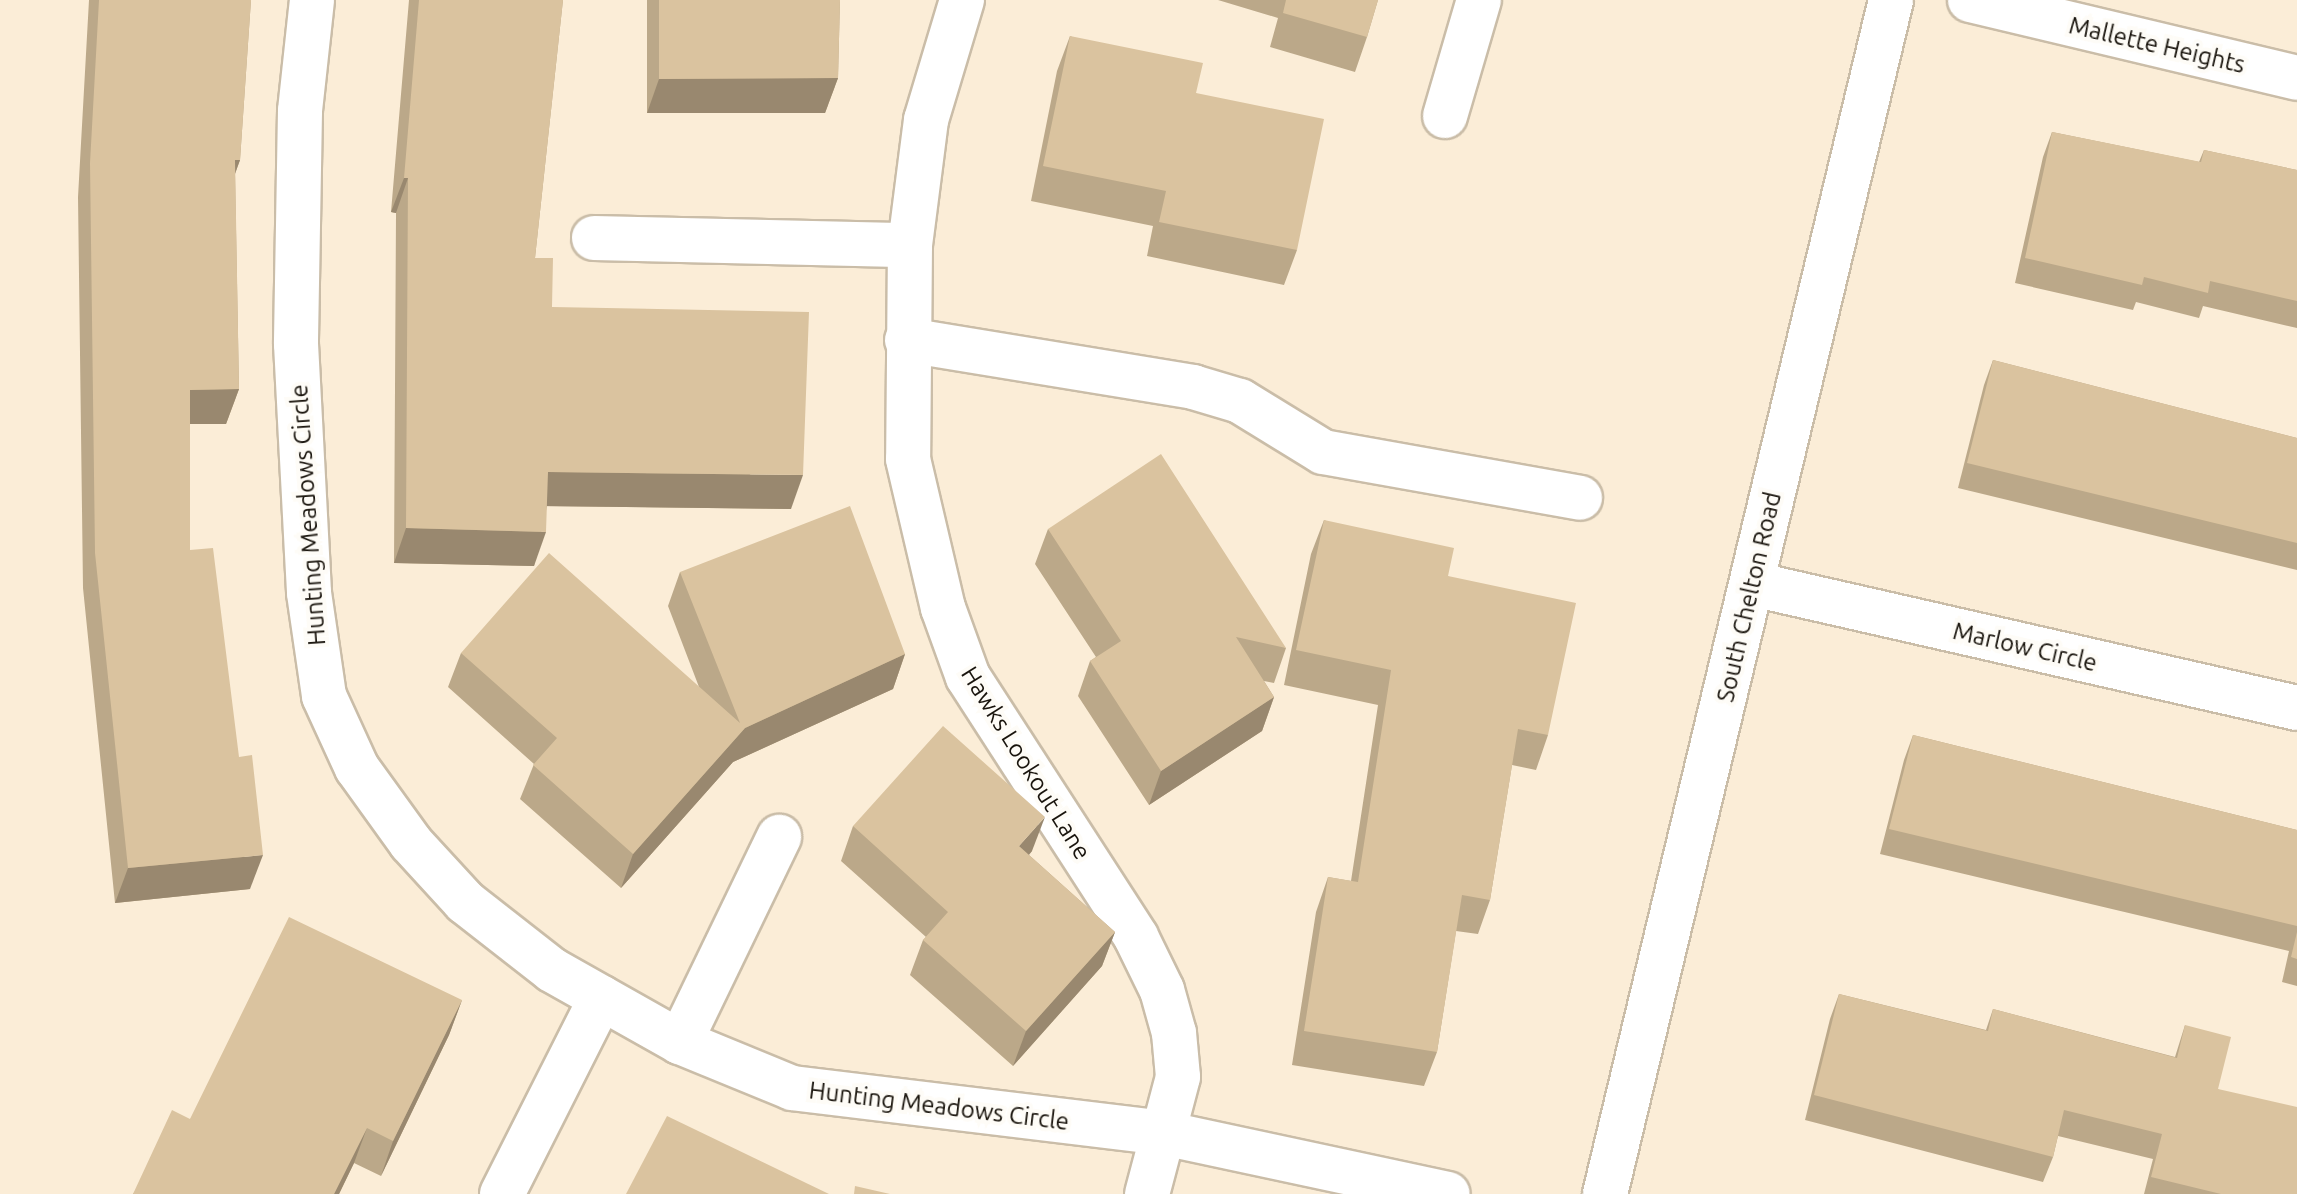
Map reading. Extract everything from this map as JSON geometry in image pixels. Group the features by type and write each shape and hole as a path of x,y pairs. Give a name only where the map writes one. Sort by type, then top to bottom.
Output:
{"street":[{"name":"Hunting Meadows Circle","path":"312,0 300,111 296,344 309,593 324,696 357,768 411,843 465,902 552,970 601,998 680,1042 792,1088 1164,1133 1435,1191"},
{"name":"Hawks Lookout Lane","path":"962,0 926,120 910,245 908,459 943,608 968,677 1136,937 1162,990 1174,1033 1178,1077 1147,1194"},
{"path":"1445,116 1479,0"},
{"name":"South Chelton Road","path":"1605,1194 1891,0"},
{"name":"Mallette Heights","path":"1970,0 2297,78"},
{"path":"594,238 910,245"},
{"path":"907,340 1193,387 1240,401 1323,452 1580,498"},
{"name":"Marlow Circle","path":"1753,584 2297,708"},
{"path":"680,1042 779,837"},
{"path":"502,1194 601,998"}],"building":[{"path":"99,0 251,0 240,160 235,160 239,389 190,390 190,550 213,548 239,757 252,755 263,855 128,868 95,553 90,163"},
{"path":"419,0 563,0 535,258 553,258 552,307 809,312 803,475 548,472 546,532 406,528 408,178 404,178"},
{"path":"659,0 840,0 838,78 659,79"},
{"path":"1286,0 1378,0 1367,37 1283,13"},
{"path":"1070,36 1203,63 1196,93 1324,119 1297,250 1159,222 1166,191 1043,166"},
{"path":"2052,132 2201,162 2204,150 2297,170 2297,301 2210,281 2208,293 2144,277 2142,285 2025,258"},
{"path":"1993,360 2297,438 2297,543 1967,463"},
{"path":"1161,454 1286,648 1236,637 1274,697 1161,771 1090,661 1121,641 1048,529"},
{"path":"850,506 905,654 745,728 633,854 533,765 557,738 461,653 549,553 740,723 680,572"},
{"path":"1324,520 1454,548 1448,576 1576,603 1548,735 1518,729 1490,900 1462,895 1437,1052 1304,1031 1328,877 1358,882 1391,670 1296,650"},
{"path":"943,726 1045,817 1019,846 1115,932 1026,1031 923,940 948,912 853,826"},
{"path":"1913,735 2297,830 2297,926 1889,829"},
{"path":"289,917 462,1000 393,1141 367,1128 334,1194 133,1194 172,1110 190,1119"},
{"path":"2297,932 2297,959 2291,957"},
{"path":"1839,994 1988,1031 1993,1009 2177,1058 2185,1025 2231,1037 2218,1089 2297,1107 2297,1194 2221,1194 2151,1177 2162,1134 2064,1110 2053,1157 1814,1095"},
{"path":"667,1116 829,1194 626,1194"},
{"path":"855,1186 890,1194 854,1194"}]}
